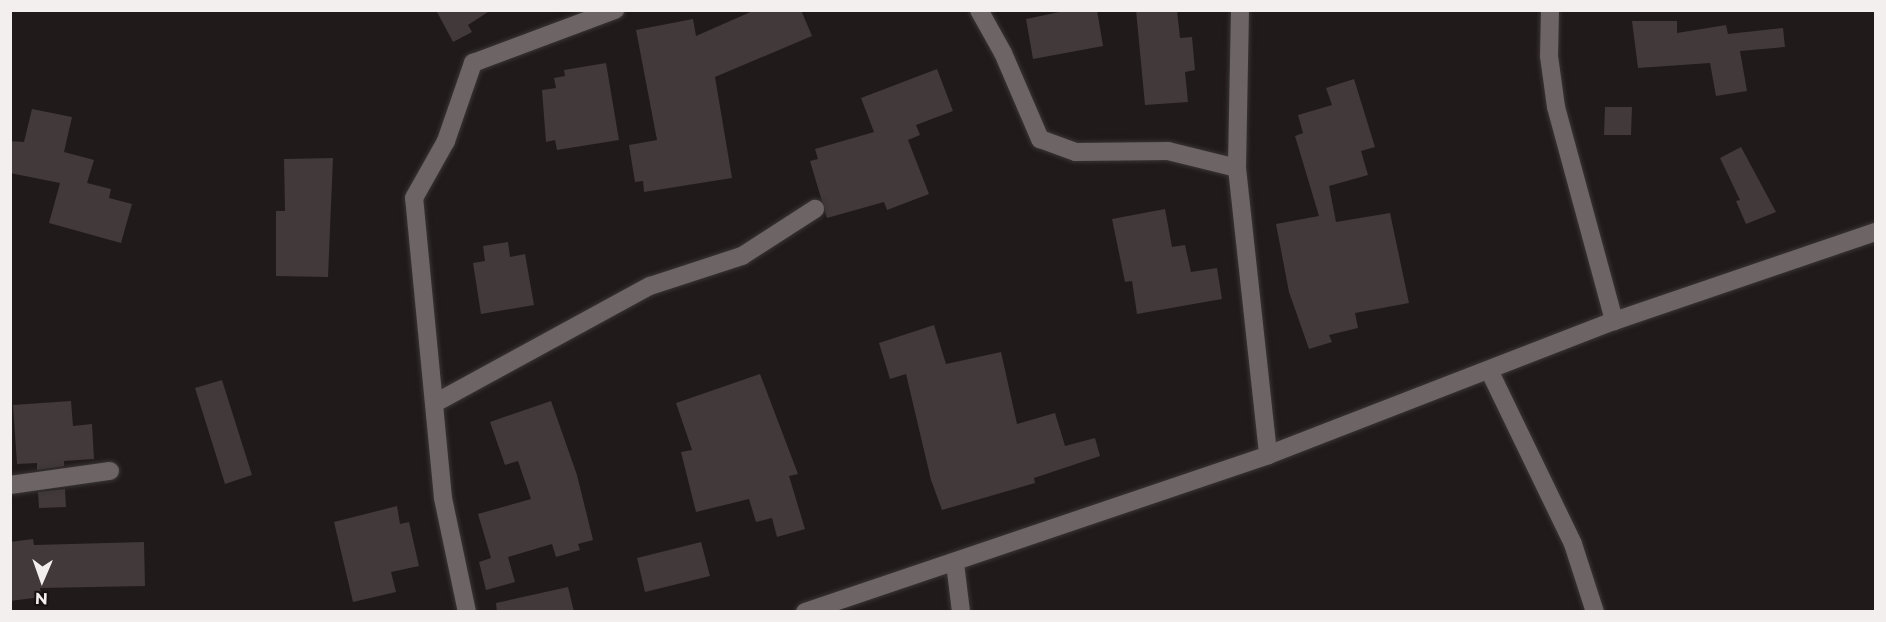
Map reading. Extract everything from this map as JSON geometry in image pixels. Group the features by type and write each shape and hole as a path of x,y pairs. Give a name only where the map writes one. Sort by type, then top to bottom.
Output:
{"street":[{"path":"467,612 443,498 414,198 446,141 473,63 615,10"},
{"path":"979,10 1003,53 1040,139 1076,152 1168,151 1237,168"},
{"path":"1240,10 1237,168 1268,455"},
{"path":"1550,10 1549,56 1556,107 1614,321"},
{"path":"435,403 650,286 742,256 815,209"},
{"path":"805,612 1268,455 1614,321 1875,232"},
{"path":"1489,370 1573,544 1595,612"},
{"path":"10,485 110,471"},
{"path":"955,563 961,612"}],"building":[{"path":"436,10 491,10 468,25 472,32 453,42"},
{"path":"755,10 801,10 812,36 715,77 732,178 644,192 643,181 635,182 629,145 657,140 636,30 693,19 696,36"},
{"path":"1069,10 1097,10 1103,46 1033,59 1026,19"},
{"path":"1136,10 1177,10 1180,38 1192,37 1195,70 1185,72 1188,102 1145,105"},
{"path":"1632,21 1677,21 1677,33 1726,25 1728,34 1783,28 1785,47 1740,51 1747,91 1716,96 1710,63 1638,68"},
{"path":"606,63 619,140 557,150 555,140 546,142 542,90 556,88 554,78 565,76 564,70"},
{"path":"937,69 953,111 916,125 920,135 908,140 929,194 887,210 884,202 827,218 810,161 818,159 815,149 874,132 861,98"},
{"path":"1354,79 1375,147 1361,151 1368,175 1329,186 1336,222 1390,213 1409,303 1355,313 1358,328 1329,335 1332,342 1309,349 1289,292 1276,224 1319,216 1295,136 1303,133 1298,115 1332,105 1326,88"},
{"path":"1605,107 1632,107 1631,135 1604,135"},
{"path":"32,109 72,117 64,152 94,160 87,183 111,189 109,198 132,204 121,243 49,223 60,183 10,173 10,141 24,142"},
{"path":"1741,147 1776,212 1746,224 1736,201 1740,200 1720,158"},
{"path":"333,158 328,277 276,276 276,211 285,211 284,159"},
{"path":"1165,209 1172,247 1185,245 1191,272 1217,268 1222,299 1137,314 1132,281 1125,282 1112,219"},
{"path":"508,242 510,257 525,254 534,305 481,314 473,263 485,261 483,246"},
{"path":"934,325 946,364 1001,352 1017,424 1055,413 1065,446 1095,438 1100,456 1034,478 1035,483 942,510 931,480 906,374 890,379 879,343"},
{"path":"760,374 798,474 789,476 805,529 777,537 772,518 756,522 749,499 696,512 681,452 692,450 676,403"},
{"path":"222,380 252,475 225,484 195,388"},
{"path":"71,401 73,426 92,424 94,459 64,461 64,466 37,470 37,463 17,464 13,405"},
{"path":"551,401 577,475 593,540 578,544 580,550 556,557 552,544 508,557 515,582 486,590 479,562 491,558 478,514 531,499 518,461 505,465 490,422"},
{"path":"65,489 66,507 39,508 38,492"},
{"path":"397,506 400,524 409,522 419,566 391,572 396,592 353,602 334,522"},
{"path":"33,539 34,545 144,542 145,586 40,588 41,597 10,601 10,542"},
{"path":"701,542 710,576 645,592 637,558"},
{"path":"568,587 574,612 497,612 496,603"}]}
